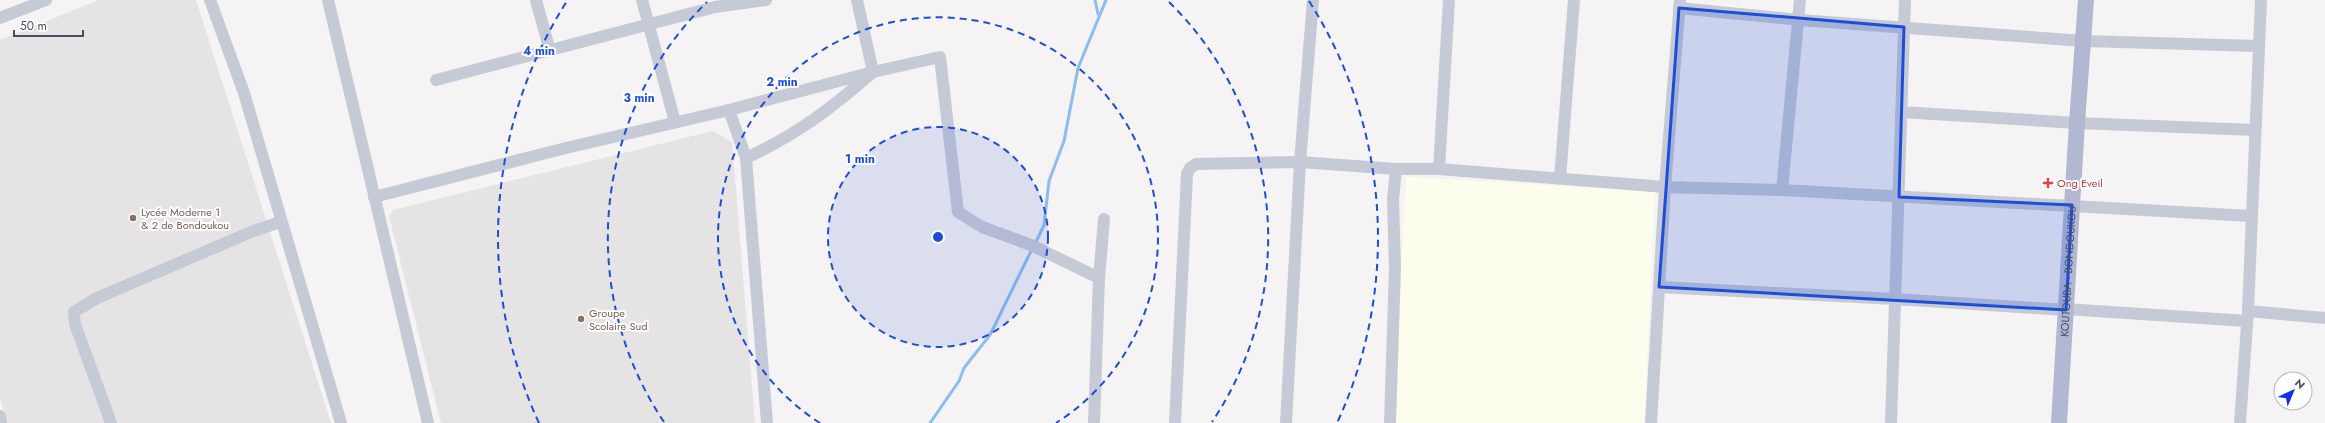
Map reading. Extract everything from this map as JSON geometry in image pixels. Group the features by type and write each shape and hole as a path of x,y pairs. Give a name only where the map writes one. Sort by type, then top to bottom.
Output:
{"main road":[{"name":"KOUTOUBA - BONDOUKOU","path":"2059,423 2086,0"}],"street":[{"path":"0,18 46,0"},
{"path":"210,0 244,93 280,222 342,423"},
{"path":"328,0 428,423"},
{"path":"536,0 550,51"},
{"path":"642,0 675,122"},
{"path":"436,80 715,7 766,0"},
{"path":"857,0 873,72"},
{"path":"1286,423 1300,162 1313,0"},
{"path":"1439,169 1449,0"},
{"path":"1560,178 1574,0"},
{"path":"1782,190 1800,20 1800,0"},
{"path":"1891,423 1905,0"},
{"path":"2240,423 2247,316 2260,0"},
{"path":"1651,423 1665,187 1680,4 1800,20 1904,26 2084,41 2258,46"},
{"path":"374,197 729,110 873,72 940,57 958,212 982,226 1031,245 1099,278"},
{"path":"746,158 777,144 802,129 873,72"},
{"path":"729,110 746,158 767,423"},
{"path":"1902,112 2077,123 2255,130"},
{"path":"1176,423 1187,174 1190,168 1196,164 1300,162 1396,170 1439,169 1665,187 1782,190 2251,216"},
{"path":"1390,423 1395,268 1393,199 1396,170"},
{"path":"1094,423 1099,278 1104,219"},
{"path":"111,423 75,324 74,312 97,298 251,232 280,222"},
{"path":"1659,287 1895,299 2066,310 2325,318"},
{"path":"0,416 1,423"}],"highlighted area":[{"path":"1679,8 1904,27 1899,197 2072,205 2066,310 1659,287"}],"shaded area":[{"name":"Lycée Moderne 1 & 2 de Bondoukou","path":"99,0 196,0 331,423 6,423 0,396 0,40"},
{"name":"Groupe Scolaire Sud","path":"713,131 732,142 755,423 441,423 389,216 393,210"},
{"path":"1406,177 1655,191 1644,423 1393,423"}],"waterway":[{"path":"1095,0 1098,14"},
{"path":"1035,244 1044,225 1049,181 1064,141 1078,68 1106,0"},
{"path":"930,423 959,381 964,368 990,335 1032,249"}],"place":[{"name":"Ong Eveil","path":"2048,183"},
{"name":"Lycée Moderne 1 & 2 de Bondoukou","path":"133,218"},
{"name":"Groupe Scolaire Sud","path":"581,319"}]}
